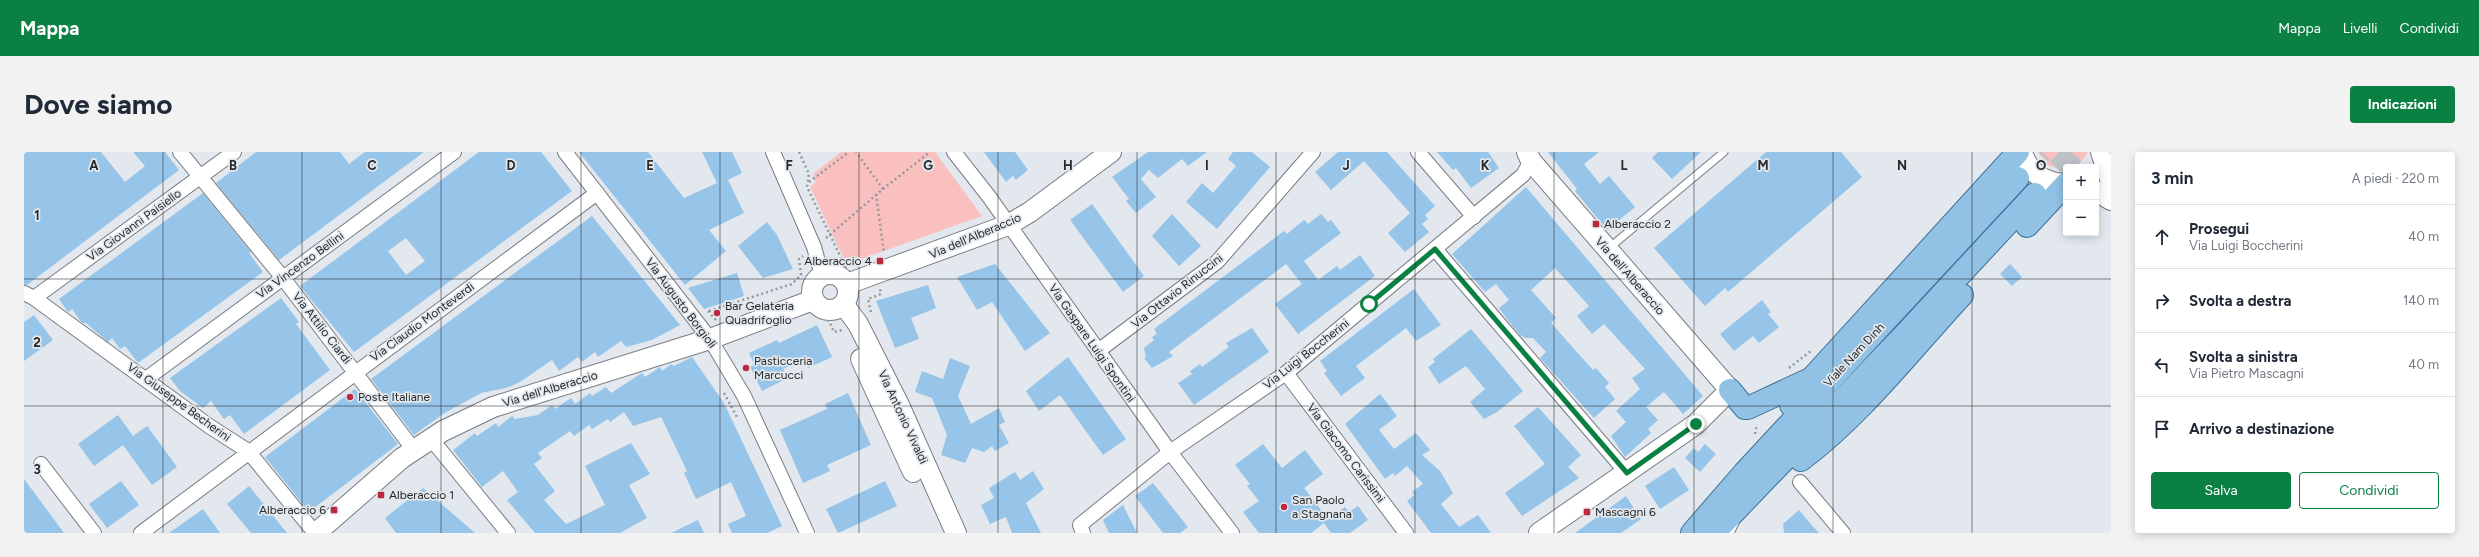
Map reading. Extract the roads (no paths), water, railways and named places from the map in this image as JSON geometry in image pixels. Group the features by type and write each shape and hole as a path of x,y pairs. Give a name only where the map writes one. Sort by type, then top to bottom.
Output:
{"main road":[{"path":"1744,473 1811,379 2018,152"},
{"name":"Viale Nam Dinh","path":"1692,533 1744,473 2018,178"},
{"path":"1763,484 1793,467 1833,435 2063,187"},
{"name":"Viale Nam Dinh","path":"1714,533 1763,484 2035,194"},
{"path":"1730,390 1745,408 1748,408 1811,379"}],"street":[{"name":"Via Attilio Ciardi","path":"180,152 283,278 356,371 414,450"},
{"name":"Via Giovanni Paisiello","path":"29,295 234,152"},
{"name":"Via Vincenzo Bellini","path":"146,379 454,152"},
{"name":"Via Augusto Borgioli","path":"565,152 596,194 710,339 744,396 807,533"},
{"path":"773,152 814,248 822,276"},
{"name":"Via Gaspare Luigi Spontini","path":"954,152 990,198 1170,452 1232,533"},
{"name":"Via dell'Alberaccio","path":"849,275 1008,225 1030,212 1111,152"},
{"name":"Via Ottavio Rinuccini","path":"1098,351 1217,262 1313,152"},
{"path":"1418,152 1474,217"},
{"path":"2022,152 2029,168 2037,175 2056,183 2063,184"},
{"path":"2096,164 2102,152"},
{"path":"2102,152 2111,182"},
{"name":"Via dell'Alberaccio","path":"1474,217 1523,175 1529,156"},
{"name":"Via dell'Alberaccio","path":"1529,156 1608,250 1730,390"},
{"path":"2099,193 2111,200"},
{"name":"Via Claudio Monteverdi","path":"141,533 248,451 596,194"},
{"name":"Via Luigi Boccherini","path":"1083,533 1080,525 1170,452 1286,373 1474,217"},
{"path":"1435,249 1627,473"},
{"path":"828,274 849,275 849,294 839,308 820,308 813,300 813,285 822,276 828,274"},
{"name":"Via Giuseppe Becherini","path":"29,295 209,426 248,451 315,533"},
{"name":"Via dell'Alberaccio","path":"315,533 402,458 432,440 443,431 493,407 710,339 813,300"},
{"name":"Via Antonio Vivaldi","path":"839,308 941,533"},
{"name":"Via Antonio Vivaldi","path":"839,308 858,324 899,405 956,533"},
{"name":"Via Giacomo Carissimi","path":"1286,373 1406,533"},
{"path":"1539,533 1696,424 1730,390"},
{"path":"432,440 508,533"},
{"path":"41,464 94,533"},
{"path":"1800,482 1843,533"}],"lane":[{"path":"1608,250 1724,152"},
{"path":"1730,533 1743,504"}],"tunnel":[{"path":"2018,178 2042,152"},
{"path":"2036,194 2074,152"}],"place":[{"name":"Alberaccio 2","path":"1596,224"},
{"name":"Alberaccio 4","path":"880,261"},
{"name":"Bar Gelateria Quadrifoglio","path":"717,313"},
{"name":"Pasticceria Marcucci","path":"746,368"},
{"name":"Poste Italiane","path":"350,397"},
{"name":"Alberaccio 1","path":"381,495"},
{"name":"San Paolo a Stagnana","path":"1284,507"},
{"name":"Alberaccio 6","path":"334,510"},
{"name":"Mascagni 6","path":"1587,512"}]}
